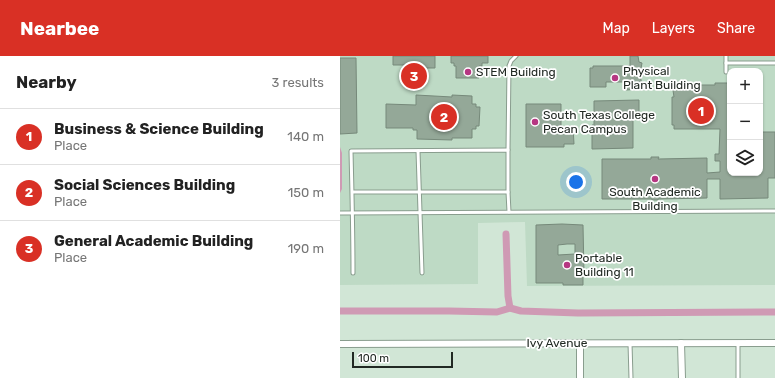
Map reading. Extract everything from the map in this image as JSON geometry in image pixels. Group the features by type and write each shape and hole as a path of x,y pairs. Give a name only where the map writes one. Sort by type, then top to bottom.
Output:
{"street":[{"path":"580,343 580,378"},
{"path":"682,343 682,378"},
{"name":"Ivy Avenue","path":"340,344 775,343"}],"lane":[{"path":"509,212 508,66 516,56"},
{"path":"726,56 726,72"},
{"path":"726,63 775,63"},
{"path":"354,273 351,151 508,150"},
{"path":"418,151 422,273"},
{"path":"352,192 508,192"},
{"path":"340,213 775,211"},
{"path":"630,343 631,378"},
{"path":"738,343 738,378"}],"shaded area":[{"name":"South Texas College Pecan Campus","path":"340,56 775,56 775,285 527,286 525,222 478,223 478,284 340,285"},
{"path":"340,147 342,153 342,189 340,193"}],"building":[{"path":"393,56 435,56 435,68 423,68 423,83 405,84 405,65 393,65"},
{"name":"STEM Building","path":"451,56 488,56 488,63 482,63 482,66 479,66 479,78 456,78 456,66 454,66 454,63 451,63"},
{"name":"Physical Plant Building","path":"630,56 638,56 639,62 642,63 640,74 642,86 640,86 640,89 626,90 626,82 606,82 606,87 590,87 590,68 593,68 593,66 630,66"},
{"path":"340,58 356,58 357,133 340,134"},
{"path":"678,82 689,85 715,85 715,83 727,83 727,176 763,176 763,132 775,132 775,178 768,178 768,198 720,199 720,179 707,179 707,198 658,200 602,199 602,159 651,159 651,157 659,157 658,159 707,158 707,173 720,172 720,161 715,161 715,154 719,154 720,129 674,129 674,125 672,125 672,97 674,97 672,84"},
{"path":"416,95 452,97 452,95 472,96 472,104 476,104 476,107 480,107 479,126 476,126 476,129 472,129 472,138 452,138 452,140 417,139 417,130 413,130 413,128 386,128 386,104 416,105"},
{"path":"639,100 639,114 633,114 633,148 592,149 594,101"},
{"path":"526,104 561,104 561,127 573,127 574,144 564,144 564,147 526,147"},
{"path":"536,225 583,225 583,285 536,283","holes":["575,244 575,254 558,255 558,245"]}],"waterway":[{"path":"340,311 497,312 510,308 508,296 506,234"},
{"path":"510,308 521,311 578,313 775,312"}],"place":[{"name":"STEM Building","path":"468,72"},
{"name":"General Academic Building","path":"414,76"},
{"name":"Physical Plant Building","path":"615,78"},
{"name":"Business & Science Building","path":"701,111"},
{"name":"Social Sciences Building","path":"444,117"},
{"name":"South Texas College Pecan Campus","path":"535,122"},
{"name":"South Academic Building","path":"655,179"},
{"name":"Portable Building 11","path":"567,265"}]}
